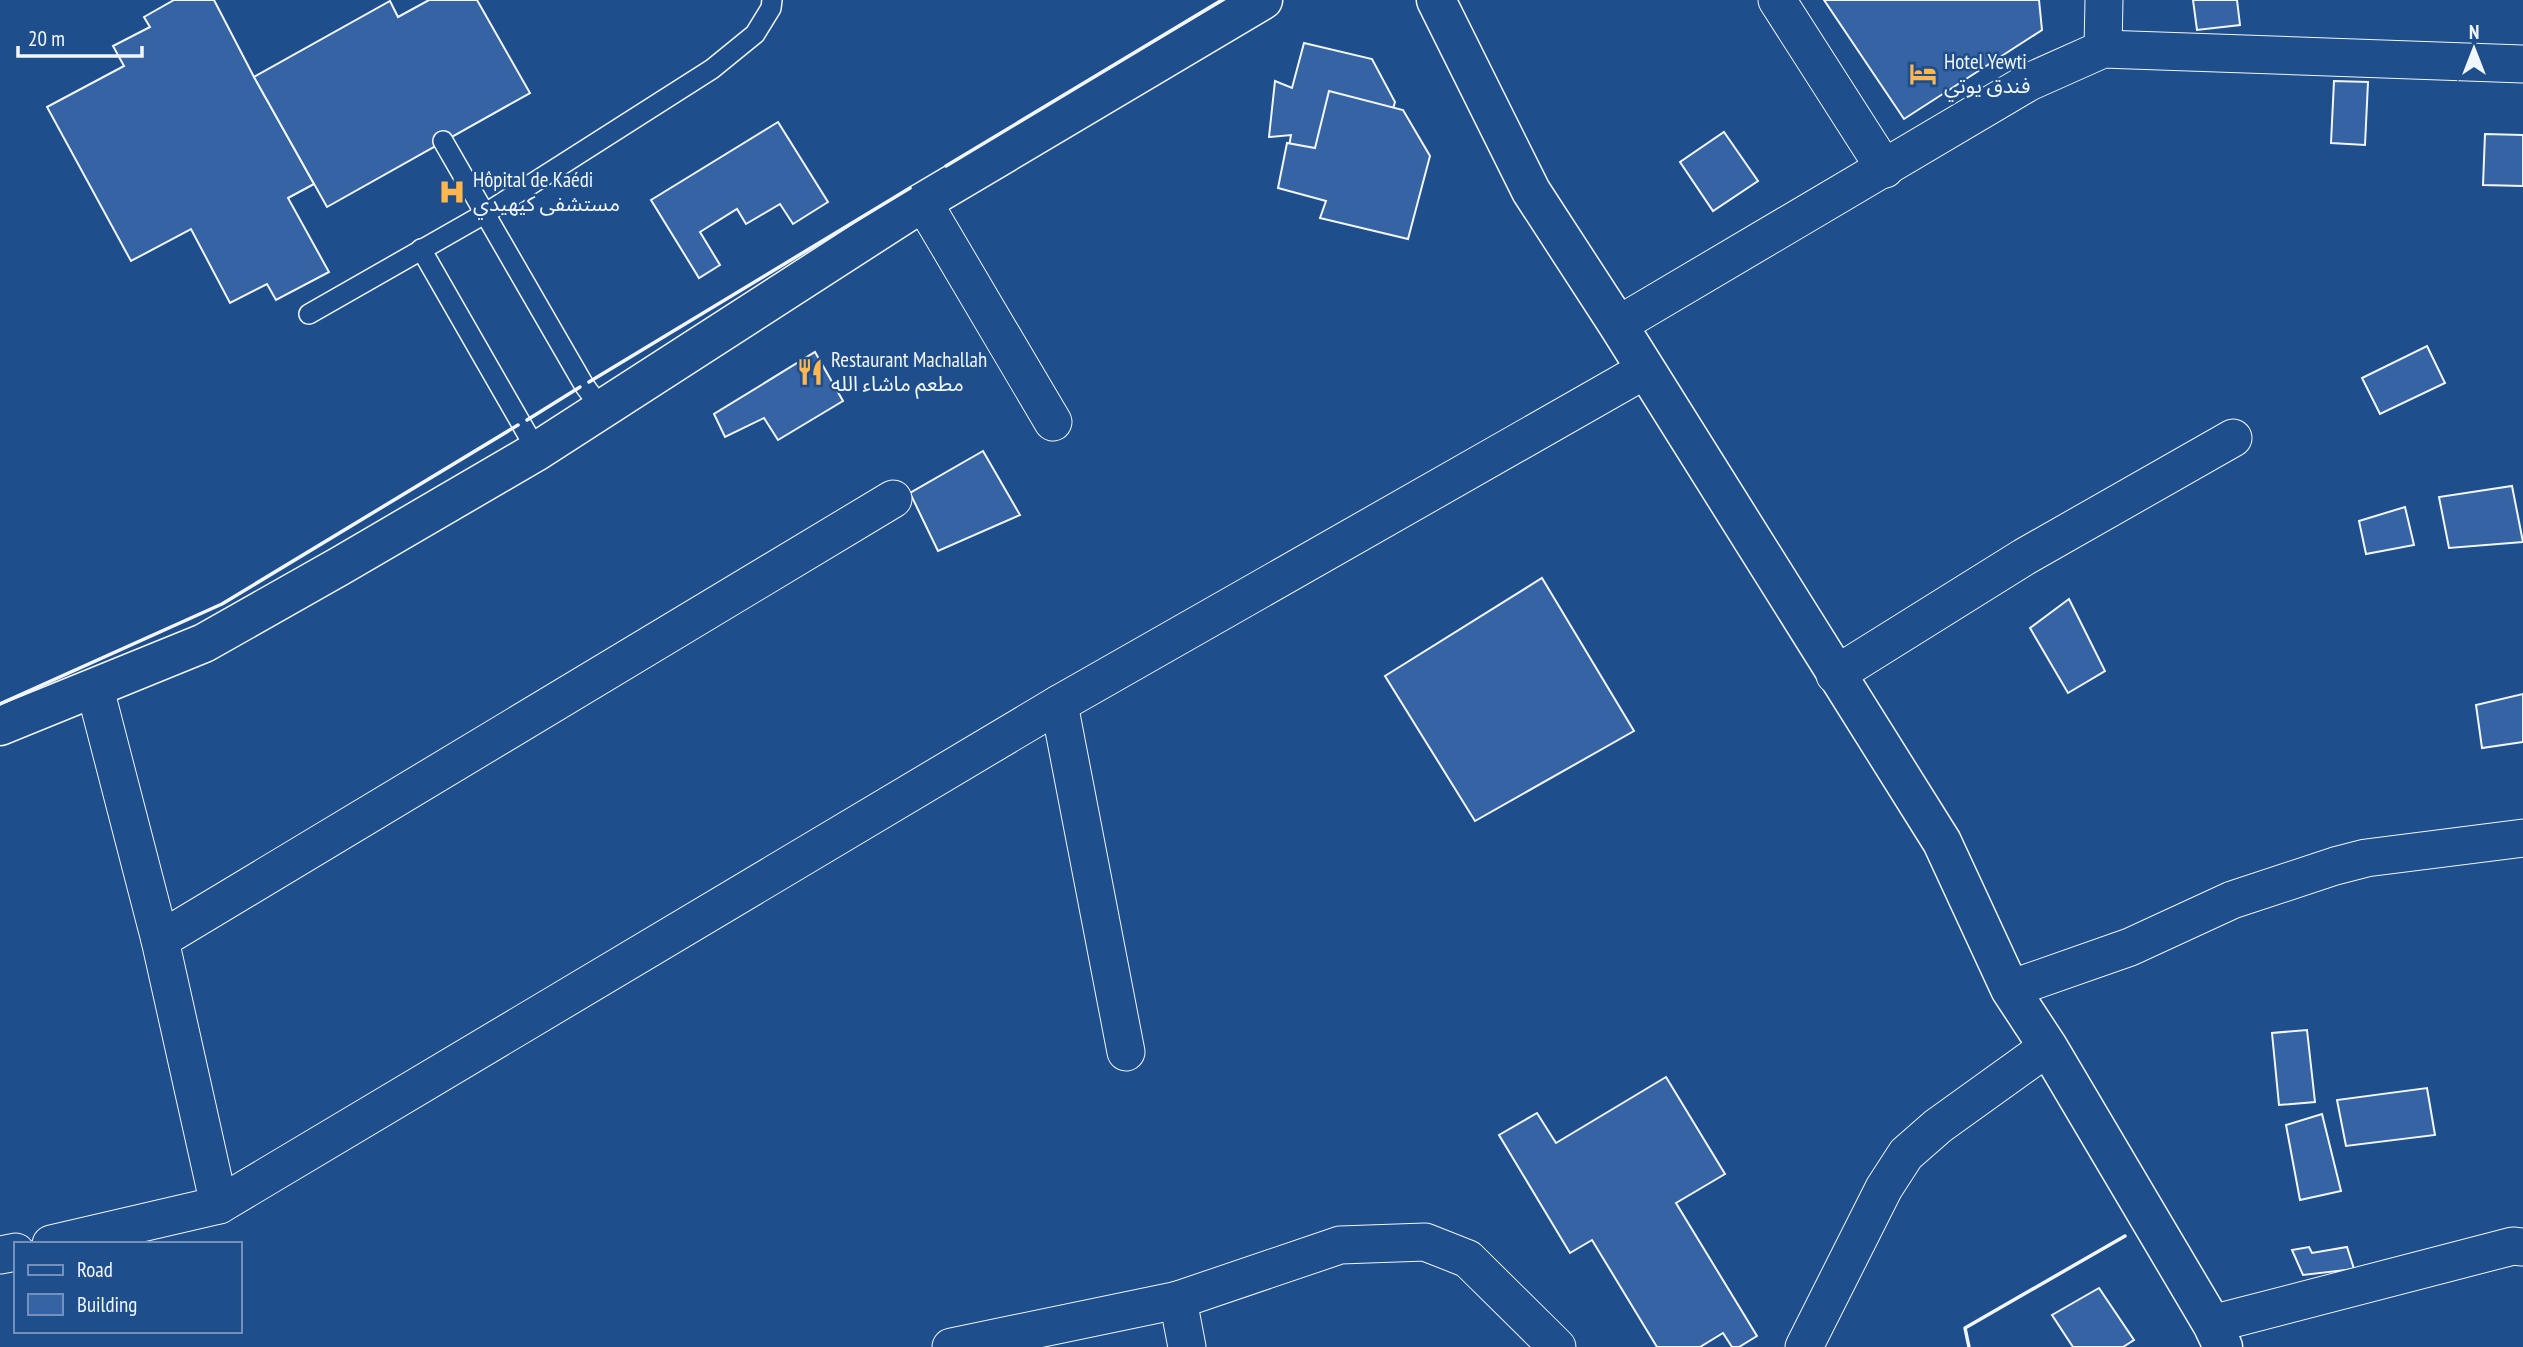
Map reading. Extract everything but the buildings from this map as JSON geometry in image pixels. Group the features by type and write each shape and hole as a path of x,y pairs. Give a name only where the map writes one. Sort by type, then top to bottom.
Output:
{"street":[{"path":"0,726 204,643 537,451 923,202 1263,0"},
{"path":"1436,0 1531,191 1942,842 2010,989 2048,1047 2218,1335 2513,1246 2523,1247"},
{"path":"1777,0 1885,169"},
{"path":"2103,49 2104,0"},
{"path":"1618,325 2029,82 2103,49 2523,64"},
{"path":"923,202 1052,422"},
{"path":"60,1242 219,1205 1059,704 1645,370"},
{"path":"1835,675 2024,557 2233,438"},
{"path":"160,940 893,499"},
{"path":"94,689 160,940 219,1205"},
{"path":"1059,704 1126,1052"},
{"path":"2010,989 2130,947 2232,900 2335,866 2367,858 2523,838"},
{"path":"1804,1347 1884,1188 1906,1154 1938,1126 2048,1047"},
{"path":"951,1347 1178,1300 1340,1245 1425,1242 1468,1259 1558,1347"},
{"path":"1178,1300 1187,1347"}],"lane":[{"path":"309,314 486,213 712,69 755,34 771,8 772,0"},
{"path":"443,141 584,385 601,408"},
{"path":"421,249 537,451"}],"wall":[{"path":"946,166 1222,0"},
{"path":"589,382 910,188"},
{"path":"527,420 580,387"},
{"path":"0,704 222,604 518,425"},
{"path":"1969,1347 1965,1328 2125,1236"}],"place":[{"name":"Hotel Yewti فندق يوتي","path":"1923,74"},
{"name":"Hôpital de Kaédi مستشفى كيهيدي","path":"452,192"},
{"name":"Restaurant Machallah مطعم ماشاء الله","path":"810,372"}]}
